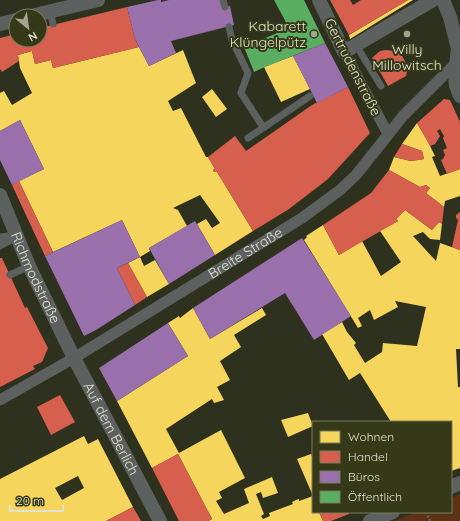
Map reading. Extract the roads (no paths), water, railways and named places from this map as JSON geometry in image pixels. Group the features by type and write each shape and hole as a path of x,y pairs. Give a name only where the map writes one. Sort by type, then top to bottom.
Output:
{"street":[{"path":"48,18 51,18 98,0"},
{"name":"Gertrudenstraße","path":"319,0 350,48 388,134"},
{"path":"350,48 433,0"},
{"path":"444,0 460,18"},
{"path":"444,0 458,49 456,86 460,96"},
{"name":"Breite Straße","path":"0,400 74,358 302,218 340,190 356,175 403,116 458,62"},
{"name":"Richmodstraße","path":"0,195 29,266 74,358"},
{"path":"0,238 16,237"},
{"name":"Auf dem Berlich","path":"74,358 160,521"},
{"path":"370,521 390,513"}],"lane":[{"path":"229,27 232,40 248,73 241,92 263,127"},
{"path":"350,48 381,86"},
{"path":"248,138 310,96"},
{"path":"0,246 16,237"},
{"path":"10,276 29,266"}],"place":[{"name":"Kabarett Klüngelpütz","path":"314,34"},
{"name":"Willy Millowitsch","path":"407,34"}]}
